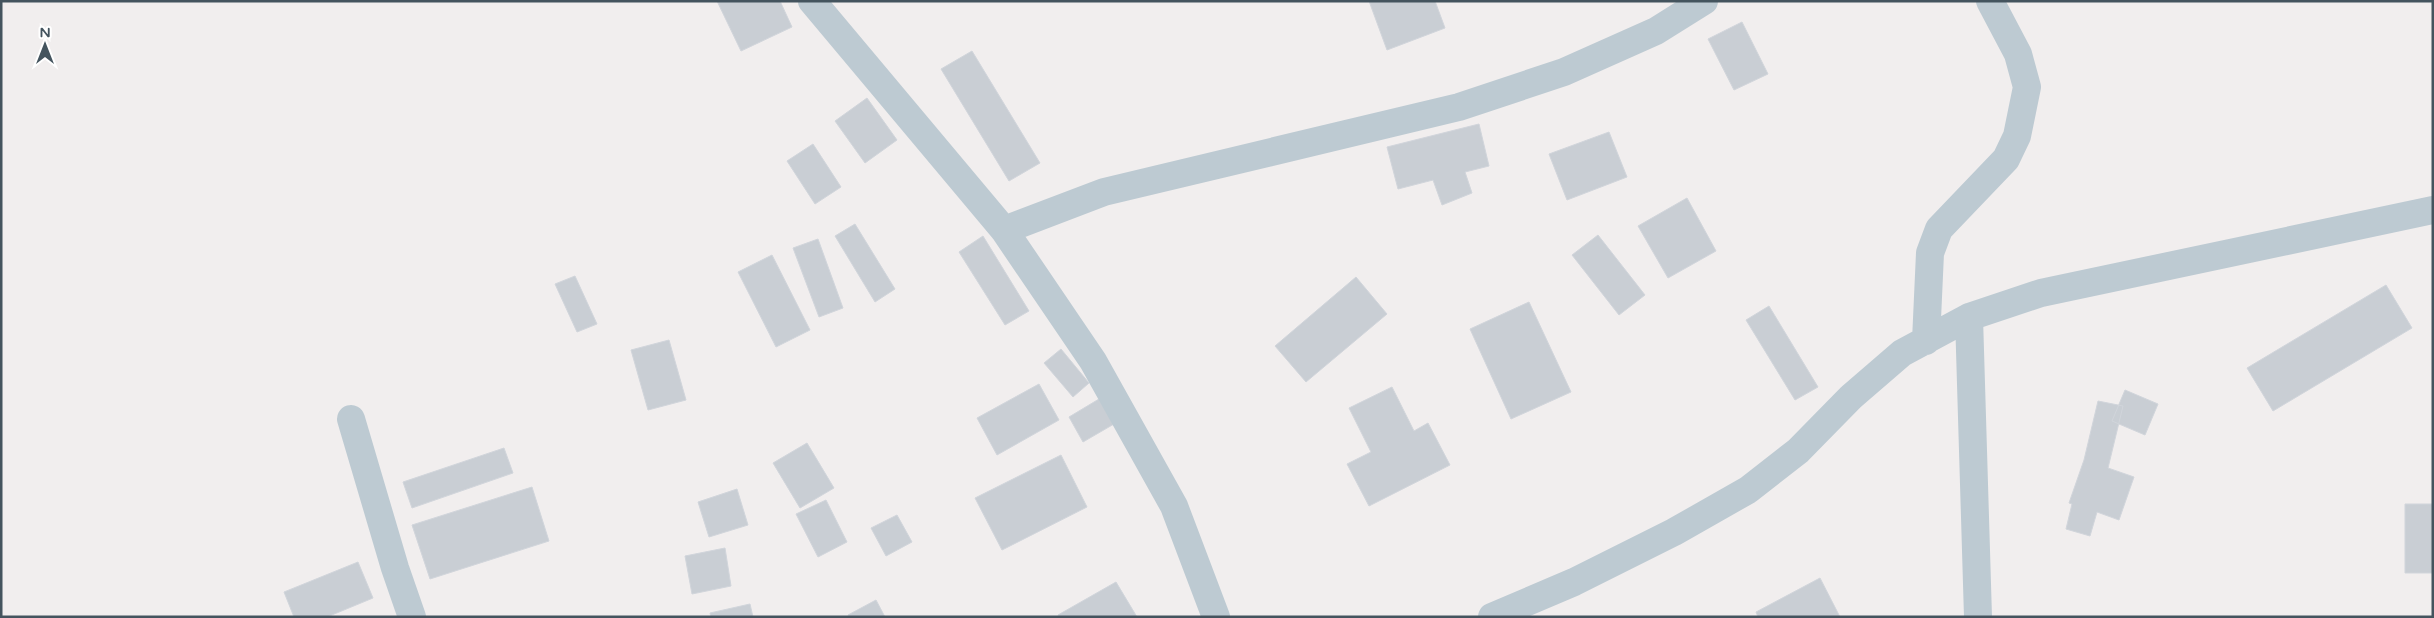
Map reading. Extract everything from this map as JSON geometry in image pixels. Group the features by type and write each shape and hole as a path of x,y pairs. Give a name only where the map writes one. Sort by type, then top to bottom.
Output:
{"street":[{"path":"812,1 1004,230 1093,361 1174,506 1216,617"},
{"path":"1004,230 1104,192 1459,107 1564,72 1656,31 1704,1"},
{"path":"1926,341 1930,253 1939,228 2006,159 2017,136 2027,87 2018,54 1990,1"},
{"path":"1492,617 1590,574 1674,532 1748,490 1798,451 1851,397 1902,353 1970,318 2041,293 2433,210"},
{"path":"1970,318 1978,617"},
{"path":"351,419 395,568 412,617"}],"building":[{"path":"717,1 780,1 792,27 741,51"},
{"path":"1369,1 1435,1 1445,28 1387,50"},
{"path":"1742,22 1768,74 1734,90 1708,39"},
{"path":"972,51 1040,163 1009,181 941,69"},
{"path":"867,98 897,140 865,163 835,121"},
{"path":"1479,124 1489,166 1465,172 1472,193 1442,205 1433,180 1398,189 1387,147"},
{"path":"1609,132 1627,177 1567,200 1549,154"},
{"path":"813,144 841,187 815,204 787,161"},
{"path":"1687,198 1716,251 1668,278 1638,226"},
{"path":"855,224 895,289 875,302 835,236"},
{"path":"1598,235 1645,295 1619,315 1572,255"},
{"path":"983,236 1029,311 1005,325 959,252"},
{"path":"818,239 843,308 819,317 793,248"},
{"path":"772,255 810,330 776,347 738,272"},
{"path":"575,276 597,324 577,332 555,284"},
{"path":"1356,277 1387,314 1306,382 1275,346"},
{"path":"2386,285 2412,328 2273,411 2247,368"},
{"path":"1529,302 1571,392 1511,419 1470,329"},
{"path":"1769,306 1818,387 1795,400 1746,320"},
{"path":"669,340 686,400 648,410 631,350"},
{"path":"1061,349 1089,383 1073,397 1044,363"},
{"path":"1039,384 1059,420 997,455 977,418"},
{"path":"1392,387 1414,431 1428,423 1450,465 1369,506 1347,464 1371,452 1349,408"},
{"path":"2125,390 2158,404 2145,435 2112,421"},
{"path":"1099,399 1114,424 1083,442 1069,417"},
{"path":"2098,401 2123,406 2108,468 2134,477 2119,520 2097,512 2090,536 2066,529 2072,504 2069,503 2084,460"},
{"path":"807,443 834,488 800,508 773,463"},
{"path":"504,448 513,473 412,508 403,482"},
{"path":"1061,455 1087,507 1002,550 975,498"},
{"path":"532,487 549,541 430,579 412,525"},
{"path":"737,489 748,525 709,537 698,502"},
{"path":"826,500 847,542 818,557 796,514"},
{"path":"2405,504 2433,504 2433,573 2405,573"},
{"path":"897,515 912,542 886,556 871,528"},
{"path":"725,548 731,586 692,594 685,556"},
{"path":"358,562 373,598 327,617 294,617 284,592"},
{"path":"1820,578 1840,617 1758,617 1756,612"},
{"path":"1116,582 1137,617 1059,617 1058,615"},
{"path":"876,600 885,617 849,617 848,615"},
{"path":"750,604 753,617 711,617 710,613"}]}
